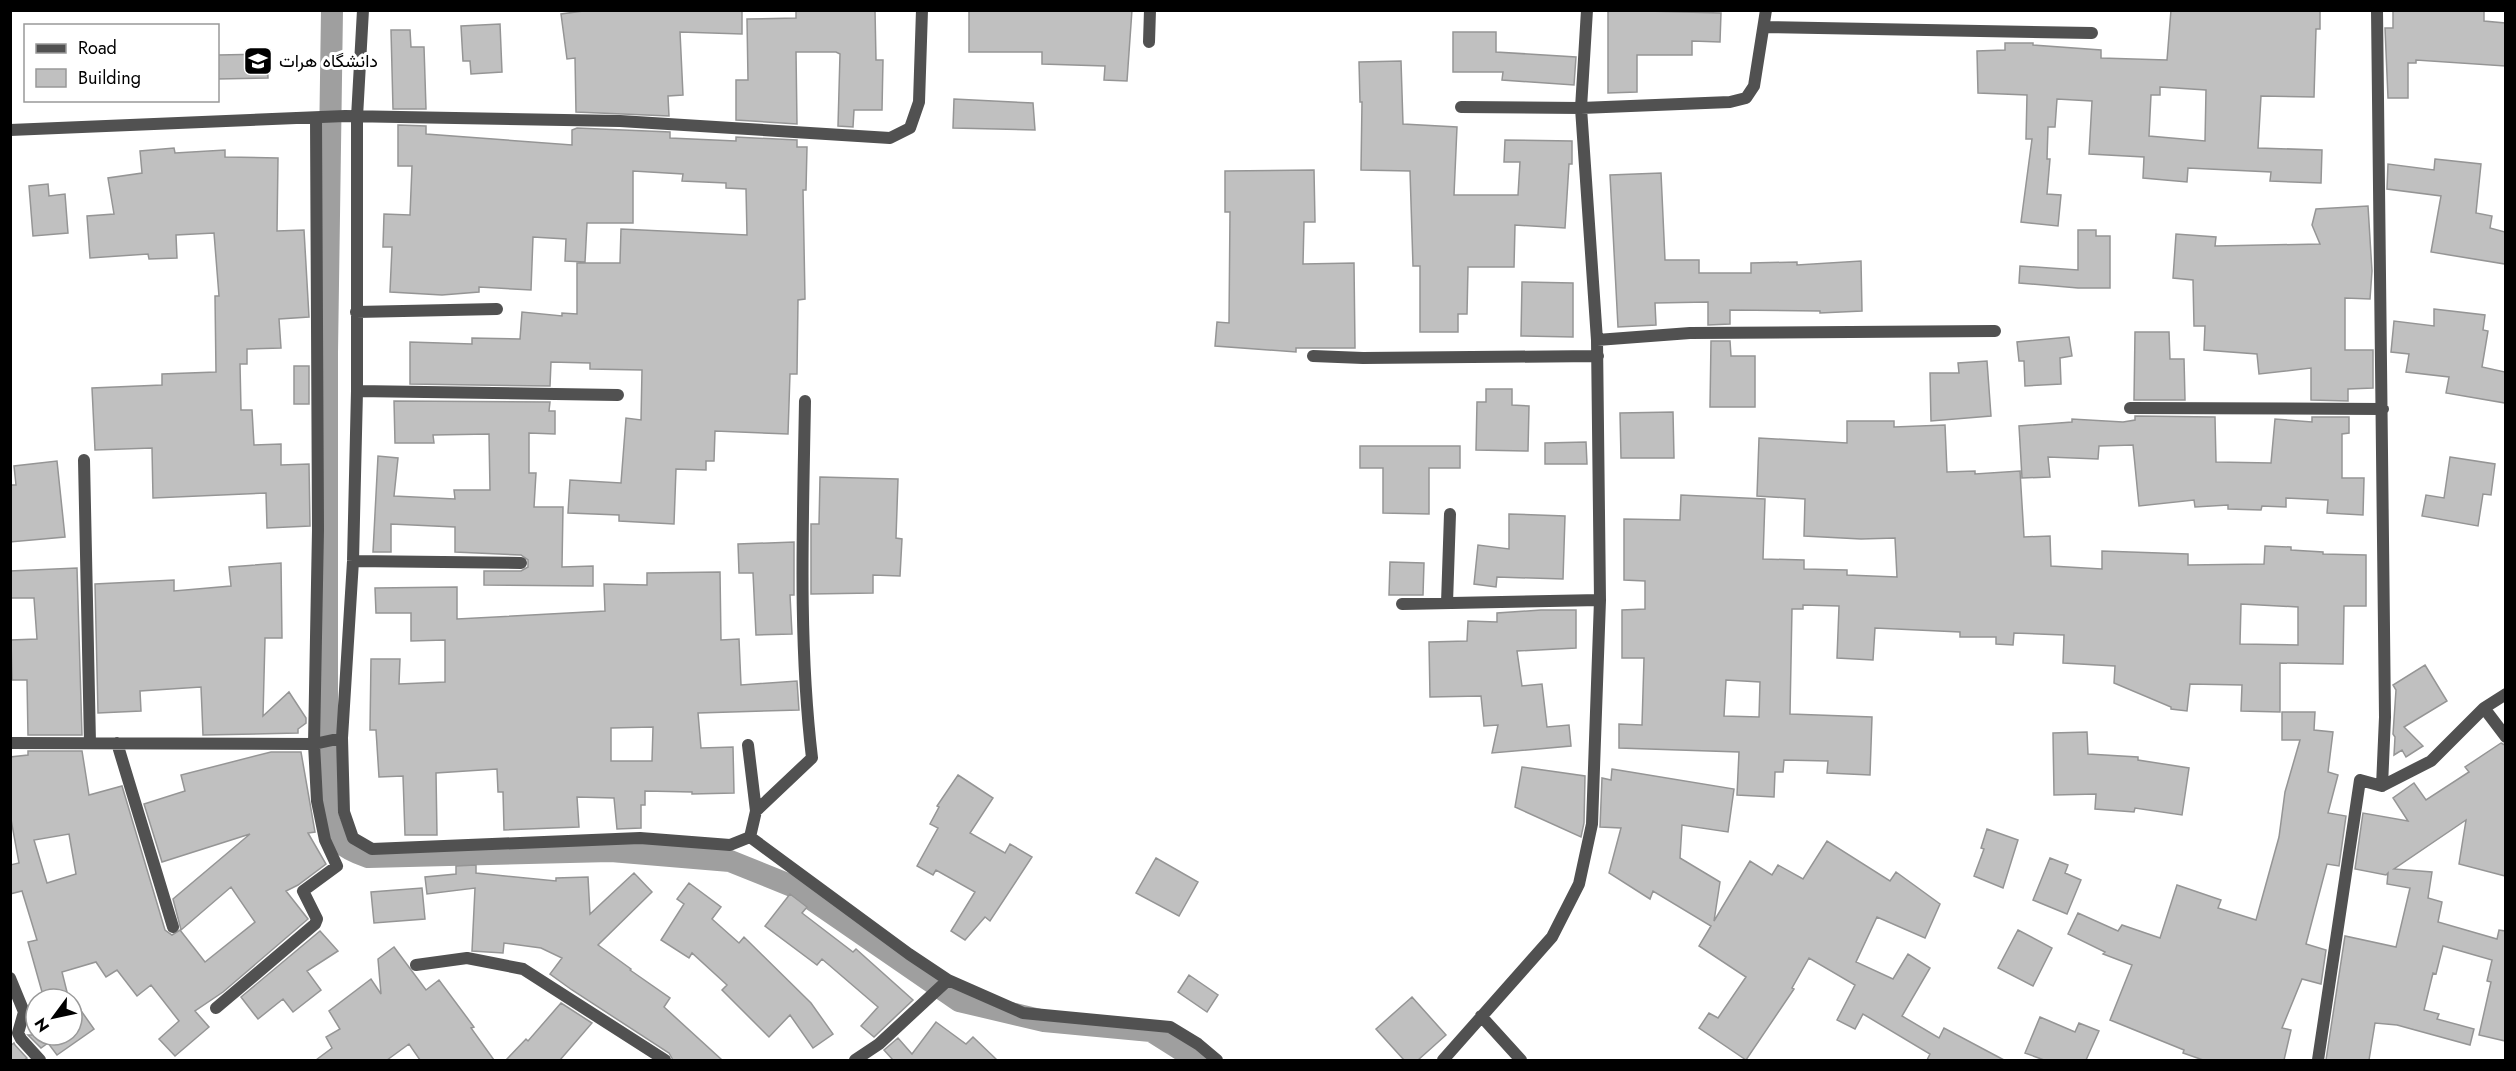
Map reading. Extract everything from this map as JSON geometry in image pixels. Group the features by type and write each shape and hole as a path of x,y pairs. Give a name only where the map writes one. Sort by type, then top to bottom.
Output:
{"street":[{"path":"363,10 351,117 357,392 353,561 338,740 345,812 353,838 372,849 640,838 730,845 750,837"},
{"path":"10,130 351,117 620,121 890,138 910,128 919,102 922,10"},
{"path":"1149,42 1150,10"},
{"path":"1443,1060 1552,937 1580,884 1592,824 1600,600 1598,356 1581,108 1587,10"},
{"path":"1461,107 1581,108 1730,102 1746,98 1754,86 1766,10"},
{"path":"2377,10 2385,717 2382,786"},
{"path":"1764,27 2091,33"},
{"path":"216,1008 317,922 303,891 337,866 325,840 317,801 314,744 318,530 316,118"},
{"path":"356,312 497,309"},
{"path":"1597,340 1690,333 1995,331"},
{"path":"1313,356 1363,358 1598,356"},
{"path":"357,392 618,395"},
{"path":"756,811 812,758 806,707 802,563 805,401"},
{"path":"2130,408 2383,409"},
{"path":"84,460 90,743"},
{"path":"1447,603 1450,514"},
{"path":"353,561 521,563"},
{"path":"1402,604 1600,600"},
{"path":"2318,1060 2360,780 2382,786 2431,761 2484,708 2505,694"},
{"path":"2484,708 2505,737"},
{"path":"10,742 314,744 338,740"},
{"path":"117,743 173,927"},
{"path":"748,746 756,811 750,837"},
{"path":"750,837 948,980 1023,1013 1170,1027 1198,1044 1217,1060"},
{"path":"416,965 467,958 523,969 665,1060"},
{"path":"10,978 24,1012 18,1033 40,1060"},
{"path":"855,1060 879,1044 948,980"},
{"path":"1480,1016 1521,1060"}],"building":[{"path":"591,10 742,10 742,34 680,32 683,95 668,96 669,116 576,112 575,58 567,59 561,14"},
{"path":"875,10 876,60 883,60 882,110 854,110 853,127 838,126 840,54 836,52 796,52 797,124 736,120 736,80 748,80 747,19 796,18 796,11"},
{"path":"969,10 1132,10 1127,81 1104,80 1105,66 1042,64 1042,52 969,52"},
{"path":"1608,10 1721,13 1720,42 1692,41 1692,55 1637,55 1637,92 1608,93"},
{"path":"2171,10 2320,10 2320,29 2316,29 2314,97 2261,96 2258,148 2322,150 2321,183 2270,181 2271,172 2188,168 2187,182 2143,178 2144,157 2089,154 2092,101 2057,99 2055,127 2048,127 2047,159 2050,159 2047,194 2061,195 2058,226 2021,222 2032,139 2026,139 2027,95 1978,93 1977,51 2005,50 2005,43 2033,43 2033,45 2101,50 2101,58 2167,60","holes":["2160,87 2206,90 2205,141 2149,136 2151,95 2160,95"]},
{"path":"2393,10 2484,10 2484,21 2505,23 2505,66 2416,60 2416,63 2408,63 2408,98 2388,98 2385,28 2393,28"},
{"path":"500,24 502,72 471,74 470,61 463,61 461,26"},
{"path":"391,30 410,30 411,47 424,47 426,109 393,109"},
{"path":"1453,32 1496,32 1496,52 1576,57 1574,85 1502,80 1503,72 1453,72"},
{"path":"267,54 268,78 219,79 219,55"},
{"path":"1401,61 1403,124 1457,127 1454,195 1518,195 1520,162 1504,162 1505,140 1572,141 1572,164 1569,164 1565,228 1515,225 1514,267 1468,267 1467,314 1458,314 1458,332 1420,332 1420,266 1413,266 1410,171 1361,170 1362,102 1360,102 1359,62"},
{"path":"954,99 1033,103 1035,130 953,128"},
{"path":"398,125 426,126 426,134 572,145 572,130 577,128 670,132 670,138 736,141 736,137 797,140 797,147 807,147 806,190 803,190 805,299 798,300 797,374 790,374 788,434 715,431 714,461 706,461 706,470 676,469 674,524 619,521 619,515 568,513 570,480 621,483 626,418 641,420 642,370 590,369 590,363 551,362 550,386 410,384 410,342 472,344 472,338 520,339 522,312 562,316 562,313 577,314 577,263 620,263 621,229 747,235 746,189 726,188 726,183 682,181 683,174 633,171 633,223 587,223 585,262 565,261 566,239 533,237 531,290 479,287 479,292 442,295 390,292 392,247 383,247 384,214 410,215 412,166 398,166"},
{"path":"174,148 175,153 225,150 225,157 278,158 277,231 304,230 309,317 279,319 281,348 247,349 247,364 240,364 241,410 252,410 254,445 281,444 281,465 309,464 310,526 267,528 266,493 153,498 152,448 95,450 92,388 162,385 162,374 216,372 215,296 219,296 214,233 176,235 177,258 149,259 148,254 90,258 87,216 114,214 108,178 142,173 140,151"},
{"path":"2435,159 2481,164 2476,213 2492,216 2490,228 2505,232 2505,264 2431,252 2441,196 2387,189 2388,164 2434,170"},
{"path":"1314,170 1315,222 1304,222 1303,264 1354,263 1355,348 1296,348 1296,352 1215,346 1217,322 1229,323 1230,212 1225,212 1225,171"},
{"path":"1661,173 1665,260 1699,260 1699,273 1751,273 1751,263 1797,262 1797,265 1861,261 1862,311 1820,313 1820,311 1730,310 1730,324 1708,325 1708,302 1655,303 1656,325 1618,327 1610,175"},
{"path":"48,184 49,196 65,194 68,233 33,236 29,186"},
{"path":"2368,206 2372,271 2370,299 2345,298 2345,350 2373,350 2373,388 2348,389 2348,401 2311,400 2311,368 2259,374 2257,354 2204,350 2205,326 2194,326 2193,280 2173,278 2176,234 2216,237 2215,246 2320,244 2312,225 2316,209"},
{"path":"2078,230 2096,230 2096,236 2110,236 2110,288 2019,283 2020,266 2078,270"},
{"path":"1522,282 1573,283 1573,337 1521,336"},
{"path":"2434,309 2485,315 2483,330 2488,331 2482,367 2505,372 2505,403 2446,393 2449,377 2406,372 2409,354 2391,352 2394,321 2434,326"},
{"path":"2135,332 2169,332 2170,359 2184,359 2185,400 2134,400"},
{"path":"2069,337 2072,356 2060,358 2061,384 2025,386 2024,361 2019,361 2017,342"},
{"path":"1711,341 1730,341 1731,356 1755,356 1755,407 1710,407"},
{"path":"1987,361 1991,416 1931,421 1930,373 1959,373 1958,363"},
{"path":"294,366 309,366 309,404 294,404"},
{"path":"1486,389 1512,389 1512,405 1529,406 1528,451 1476,450 1477,402 1486,402"},
{"path":"394,401 550,402 549,411 555,411 555,434 529,433 529,473 536,473 534,507 563,507 562,567 593,566 593,586 484,585 484,571 521,571 528,567 528,560 521,555 455,552 455,527 391,524 391,552 373,552 378,456 398,458 394,496 455,499 454,490 490,490 489,434 433,435 434,443 395,443"},
{"path":"1673,412 1674,458 1621,458 1620,413"},
{"path":"2135,416 2215,417 2216,462 2271,463 2275,419 2312,422 2312,417 2349,417 2349,433 2342,434 2342,478 2364,478 2363,515 2327,513 2328,500 2286,498 2286,507 2262,506 2261,510 2228,509 2228,505 2195,507 2194,500 2139,506 2133,445 2099,446 2098,459 2048,457 2050,477 2022,478 2019,426 2072,422 2072,419 2123,422 2135,420"},
{"path":"1847,421 1894,421 1894,427 1945,425 1947,472 1975,471 1975,474 2020,471 2024,537 2050,536 2051,566 2102,569 2102,551 2188,554 2188,565 2264,564 2265,546 2291,547 2291,550 2323,552 2323,554 2366,555 2366,606 2344,606 2343,664 2280,663 2280,712 2241,711 2242,685 2190,684 2187,711 2171,709 2171,707 2114,683 2115,666 2063,663 2064,635 2014,633 2013,645 1996,644 1996,637 1960,637 1960,632 1875,628 1873,660 1837,658 1839,606 1803,605 1803,609 1792,609 1790,714 1872,717 1870,775 1827,773 1828,761 1784,760 1783,772 1775,772 1774,797 1737,795 1739,752 1619,748 1619,724 1642,725 1644,658 1622,658 1622,610 1645,609 1645,581 1624,580 1624,519 1680,520 1681,495 1765,499 1763,559 1804,560 1804,569 1847,570 1847,575 1897,577 1895,538 1804,536 1805,499 1757,496 1759,438 1847,443","holes":["2241,604 2298,607 2298,645 2240,644","1726,680 1760,682 1759,717 1724,716"]},
{"path":"1586,442 1587,464 1545,464 1545,443"},
{"path":"1360,446 1460,446 1460,468 1429,468 1429,514 1383,513 1383,468 1360,468"},
{"path":"2450,457 2495,464 2491,495 2483,494 2478,526 2422,516 2426,495 2444,498"},
{"path":"57,461 65,537 10,542 10,485 16,485 14,466"},
{"path":"820,477 898,479 896,538 902,539 900,576 873,575 873,593 811,594 811,524 819,524"},
{"path":"1509,514 1565,516 1563,579 1497,577 1496,587 1474,584 1478,545 1509,549"},
{"path":"794,542 794,595 790,595 792,634 756,635 753,573 739,573 738,544"},
{"path":"1390,562 1424,563 1423,595 1389,595"},
{"path":"281,563 282,638 265,638 263,716 289,692 306,718 306,723 298,729 298,733 203,735 201,687 140,691 141,711 98,713 95,584 174,580 174,591 231,586 229,567"},
{"path":"77,568 82,735 28,735 27,680 12,680 11,640 37,639 34,598 10,598 10,571"},
{"path":"720,572 721,640 739,639 741,685 797,681 799,710 698,713 701,748 733,747 734,793 692,794 692,792 645,791 645,805 641,805 641,828 617,829 614,798 577,797 579,827 504,830 503,792 498,792 497,769 436,773 437,835 405,835 403,776 379,777 376,730 370,730 371,659 400,659 399,684 445,682 445,640 411,641 411,613 376,613 375,588 457,587 457,619 605,611 604,584 647,585 647,573","holes":["653,727 652,761 611,761 611,728"]},
{"path":"1576,610 1576,648 1517,651 1522,686 1542,684 1547,727 1569,725 1571,746 1492,753 1498,725 1484,726 1481,696 1430,697 1429,642 1467,641 1468,621 1497,622 1497,613"},
{"path":"2425,665 2447,701 2404,727 2423,746 2406,757 2402,750 2394,755 2396,690 2393,685"},
{"path":"2282,712 2315,712 2314,730 2333,732 2328,772 2338,775 2328,813 2346,816 2339,866 2327,864 2306,944 2326,950 2321,984 2302,979 2282,1028 2291,1030 2284,1060 2203,1060 2110,1020 2132,965 2103,954 2105,952 2068,934 2078,913 2118,931 2122,925 2160,938 2177,885 2221,900 2218,908 2256,920 2279,837 2285,792 2300,740 2282,740"},
{"path":"2087,732 2088,754 2138,757 2138,760 2189,768 2182,815 2135,808 2134,812 2095,809 2096,794 2054,795 2053,733"},
{"path":"2501,743 2505,745 2505,876 2459,864 2466,820 2394,869 2432,872 2428,898 2442,902 2438,922 2497,939 2499,930 2505,931 2505,1041 2479,1035 2491,982 2487,981 2492,960 2443,946 2436,974 2433,973 2424,1010 2439,1014 2437,1019 2474,1029 2470,1045 2397,1025 2375,1023 2369,1060 2326,1060 2345,936 2396,947 2410,888 2387,884 2388,873 2386,875 2355,869 2363,813 2408,821 2393,798 2414,783 2426,800 2469,772 2465,767"},
{"path":"28,751 82,751 89,795 122,786 165,930 172,935 180,930 205,962 255,922 231,887 181,930 173,899 250,834 162,862 144,804 185,791 181,775 271,752 301,752 315,832 308,833 326,864 286,891 308,919 223,992 195,1011 209,1027 175,1056 159,1039 179,1021 151,985 137,996 117,970 106,977 96,962 62,972 66,987 41,987 28,942 37,940 22,891 10,894 10,865 19,863 10,814 10,757 28,755","holes":["69,834 76,874 47,883 34,840"]},
{"path":"1522,767 1585,776 1584,823 1581,837 1515,807"},
{"path":"1612,769 1734,789 1728,832 1682,825 1680,858 1720,882 1714,921 1750,861 1772,875 1778,865 1803,879 1827,841 1890,881 1896,872 1940,904 1925,938 1877,917 1856,962 1893,979 1908,954 1930,968 1902,1016 1939,1038 1944,1028 2004,1060 1927,1060 1930,1054 1863,1014 1855,1029 1837,1020 1855,985 1809,958 1792,988 1794,989 1746,1060 1699,1028 1709,1013 1718,1018 1746,977 1699,946 1711,926 1653,891 1650,899 1609,873 1621,828 1600,827 1602,778 1611,780"},
{"path":"958,775 993,798 970,833 1005,853 1010,844 1032,857 990,921 985,917 965,940 951,931 975,892 936,870 933,875 917,866 938,828 930,824 939,807 937,806"},
{"path":"1987,829 2018,840 2003,888 1974,876 1984,849 1981,848"},
{"path":"1156,858 1198,882 1179,916 1136,893"},
{"path":"2050,858 2068,865 2065,873 2081,880 2067,914 2033,900"},
{"path":"476,865 476,873 556,881 556,878 588,877 590,914 634,873 652,892 598,945 670,998 664,1007 722,1060 673,1060 669,1053 550,974 562,958 541,948 504,943 503,953 472,951 475,888 427,894 425,877 456,874 456,866"},
{"path":"689,883 721,907 712,919 739,943 744,937 811,1003 833,1034 813,1048 790,1015 769,1037 722,990 727,985 692,953 689,958 661,940 684,904 677,899"},
{"path":"422,888 425,919 374,923 371,892"},
{"path":"790,894 807,907 802,913 853,952 856,949 913,1000 874,1037 861,1026 878,1007 822,959 817,965 765,926"},
{"path":"2018,930 2052,948 2033,986 1998,968"},
{"path":"320,931 338,951 307,971 321,990 293,1012 283,999 258,1019 241,997"},
{"path":"394,947 426,990 439,980 474,1027 471,1028 494,1060 420,1060 409,1044 387,1060 316,1060 332,1048 326,1037 340,1029 329,1011 371,979 381,994 378,959"},
{"path":"1189,975 1218,995 1207,1012 1178,992"},
{"path":"1412,997 1446,1035 1418,1060 1404,1060 1376,1029"},
{"path":"561,1003 592,1023 560,1060 506,1060 526,1039 528,1041"},
{"path":"84,1015 94,1029 84,1036"},
{"path":"2040,1017 2075,1032 2079,1023 2099,1031 2086,1060 2044,1060 2025,1053"},
{"path":"936,1022 966,1044 973,1037 997,1060 893,1060 884,1050 898,1038 912,1054"},
{"path":"14,1043 27,1058 10,1060 10,1046"},
{"path":"51,1047 68,1047 57,1055"}],"waterway":[{"path":"332,10 327,352 327,814 340,842 345,847 368,857 611,851 730,861 792,886 959,1001 1044,1021 1151,1031 1197,1060"}],"place":[{"name":"دانشگاه هرات","path":"258,61"}]}
